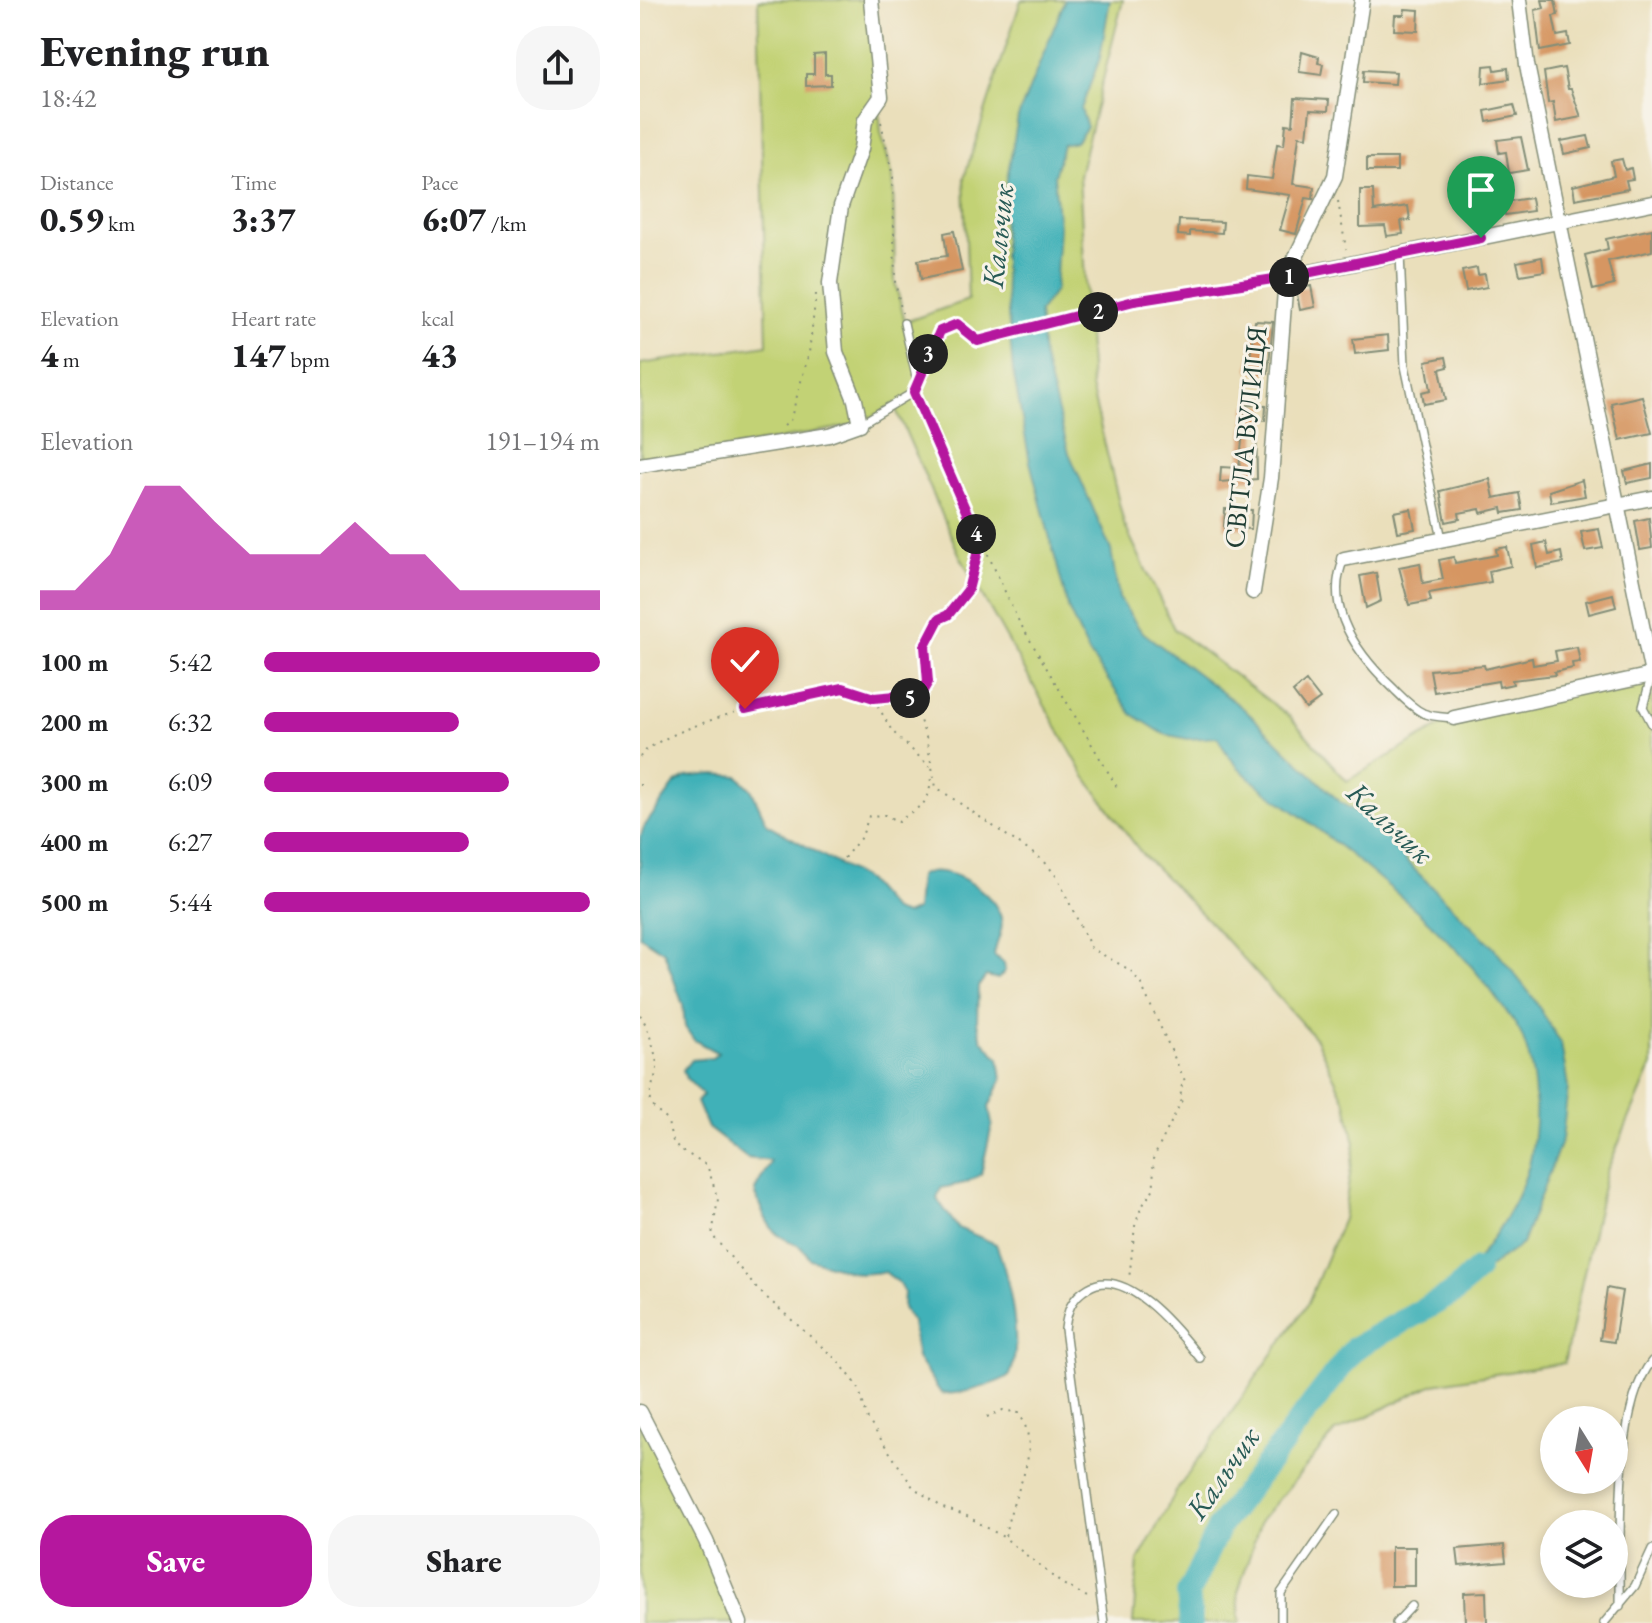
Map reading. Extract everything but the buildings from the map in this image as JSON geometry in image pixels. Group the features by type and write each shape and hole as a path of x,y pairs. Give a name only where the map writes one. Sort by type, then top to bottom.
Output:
{"street":[{"path":"640,465 829,435 860,424 855,400 836,352 830,283 841,206 861,149 865,120 881,97 871,0"},
{"path":"1286,277 1335,176 1362,0"},
{"path":"1454,718 1652,675 1527,65 1519,0"},
{"path":"1286,277 1652,203"},
{"name":"СВІТЛА ВУЛИЦЯ","path":"1253,592 1271,478 1286,277"},
{"path":"1344,559 1652,498"},
{"path":"640,1412 706,1541 740,1623"}],"lane":[{"path":"1400,254 1405,366 1442,539"},
{"path":"860,424 914,392 917,381 904,323"},
{"path":"1344,559 1336,577 1342,616 1357,650 1414,708 1427,714 1454,718"},
{"path":"1652,675 1643,707 1652,724"},
{"path":"1104,1623 1065,1329 1067,1311 1076,1296 1092,1285 1110,1282 1128,1288 1176,1327 1200,1358"},
{"path":"1620,1606 1622,1500 1631,1397 1641,1374 1652,1361"},
{"path":"1281,1623 1281,1593 1336,1514"},
{"path":"1604,1623 1635,1586 1652,1549"},
{"path":"1396,1623 1412,1606"}],"path":[{"path":"881,133 893,177 895,282 904,323"},
{"path":"1335,176 1344,245 1358,262"},
{"path":"917,381 940,331 957,324 978,341 1134,301 1286,277"},
{"path":"768,445 790,421 809,353 816,294"},
{"path":"914,392 980,543 1031,644 1117,787"},
{"path":"980,543 968,590 948,615 939,619 925,646 928,682 915,707 926,737 936,787 949,800 992,823 1044,861 1057,877 1091,948 1130,970 1140,982 1163,1036 1183,1070 1182,1100 1153,1159 1154,1188 1141,1208 1135,1226 1128,1288"},
{"path":"640,757 656,741 766,703 843,688 874,698 896,696 918,699"},
{"path":"874,698 892,731 931,768"},
{"path":"844,858 862,836 869,816 885,815 899,822 920,810 927,800 931,768"},
{"path":"640,1015 646,1021 649,1043 656,1056 657,1070 649,1087 653,1108 668,1121 671,1144 684,1155 707,1165 718,1199 712,1235 757,1289 788,1314 851,1377 858,1386 868,1420 913,1487 943,1508 965,1515 1005,1538 1061,1583 1102,1606"},
{"path":"987,1417 1003,1410 1019,1413 1029,1430 1031,1450 1009,1509 1005,1538"}],"green space":[{"path":"758,0 871,0 881,133 893,177 895,282 905,322 968,300 964,178 1021,0 1123,0 1079,175 1091,387 1124,524 1174,629 1290,717 1347,781 1454,718 1652,675 1652,1065 1606,1173 1564,1363 1434,1384 1335,1432 1261,1520 1238,1592 1240,1623 1133,1623 1138,1561 1177,1490 1307,1305 1343,1219 1355,1143 1346,1103 1316,1039 1209,921 1142,854 1084,775 960,556 894,405 860,424 640,465 640,364 767,345"},
{"path":"640,1412 740,1623 640,1623"}],"water":[{"path":"1065,0 1110,0 1100,58 1081,109 1087,127 1076,142 1063,145 1054,176 1059,227 1055,291 1039,312 1043,356 1069,453 1111,550 1119,598 1141,631 1244,709 1340,802 1375,824 1407,862 1493,947 1532,996 1561,1043 1568,1087 1562,1139 1522,1244 1453,1293 1510,1211 1531,1156 1535,1126 1533,1080 1527,1050 1518,1028 1483,980 1439,932 1365,867 1247,775 1225,751 1218,737 1188,739 1164,734 1132,714 1089,653 1069,611 1030,462 1013,371 1004,269 1003,201 1018,117"},
{"path":"714,774 738,776 751,789 767,824 866,880 893,911 905,915 916,910 919,876 929,872 942,872 967,881 997,908 1001,927 994,955 1004,964 1005,971 998,979 986,976 978,987 977,1022 982,1040 999,1058 1002,1079 989,1107 992,1125 981,1174 965,1183 941,1188 937,1199 958,1228 996,1244 1010,1291 1015,1328 1014,1361 1010,1375 1003,1379 966,1391 941,1393 917,1358 912,1322 903,1308 904,1292 899,1283 885,1272 859,1274 810,1259 800,1247 776,1233 764,1215 755,1190 771,1161 747,1158 708,1128 697,1102 703,1095 686,1078 683,1070 691,1060 712,1058 718,1053 694,1040 685,1027 683,1005 664,952 640,936 640,838 644,827 675,784 686,777"}],"waterway":[{"name":"Кальчик","path":"1191,1623 1188,1594 1219,1527 1355,1348 1453,1293 1477,1270"}],"route":[{"path":"745,709 843,688 874,698 896,696 918,699 928,682 925,646 939,619 948,615 968,590 980,543 914,392 927,354 940,331 957,324 978,341 1134,301 1286,277 1481,238"}]}
